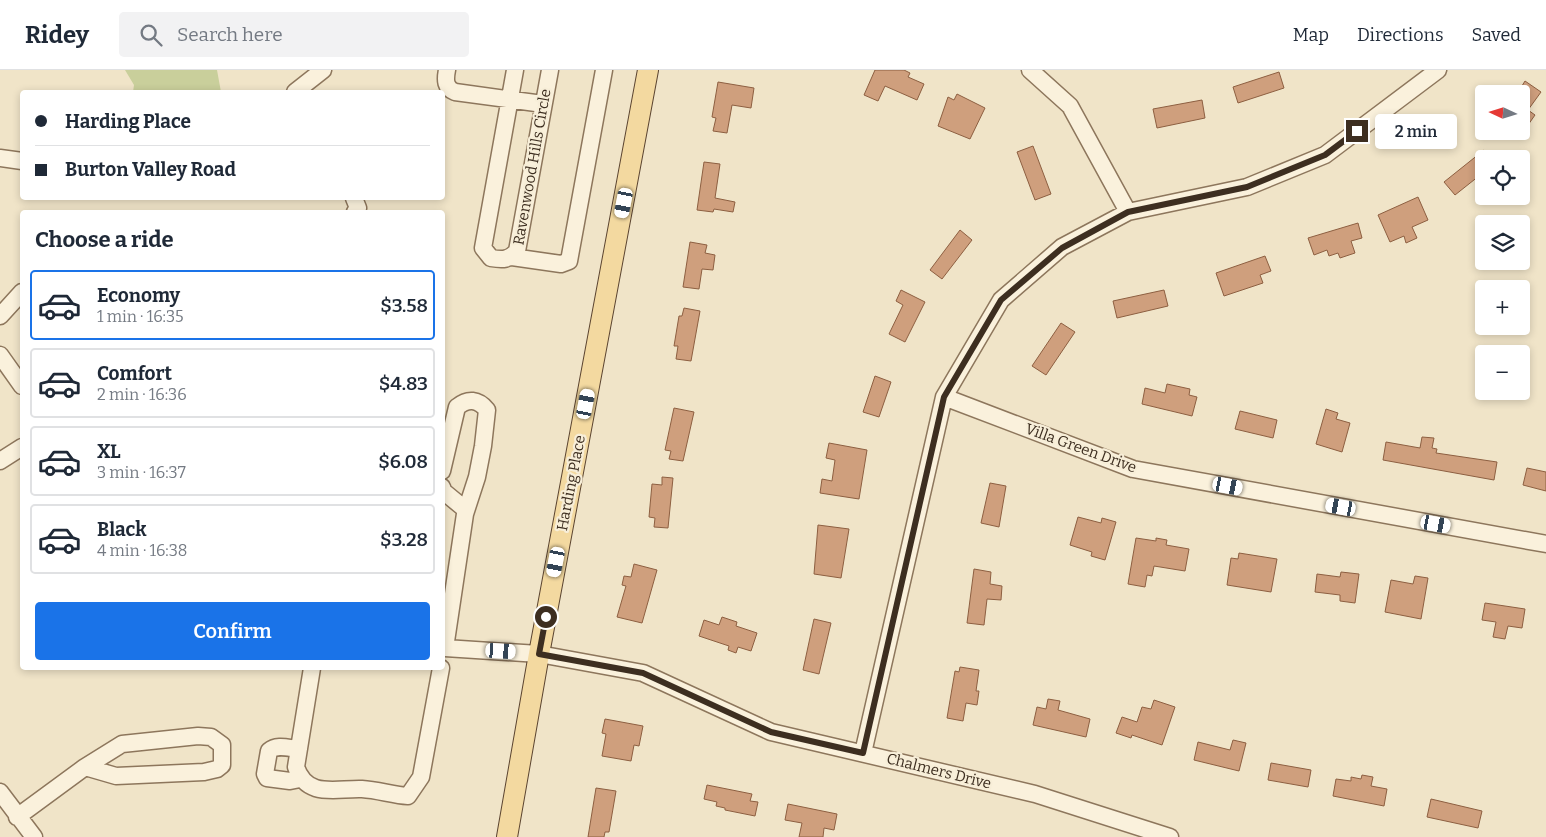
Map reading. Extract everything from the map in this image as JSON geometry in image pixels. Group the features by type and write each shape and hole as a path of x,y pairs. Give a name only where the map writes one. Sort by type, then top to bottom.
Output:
{"main road":[{"name":"Harding Place","path":"507,837 539,654 648,70"}],"street":[{"path":"298,90 323,70"},
{"path":"447,70 446,84 450,90 543,104"},
{"name":"Ravenwood Hills Circle","path":"515,70 483,248 491,258 502,260 512,257 517,251 550,70"},
{"path":"512,257 562,264 569,261 604,70"},
{"path":"1030,70 1070,106 1128,212"},
{"path":"863,753 944,397 1001,300 1062,248 1128,212 1247,187 1325,155 1438,70"},
{"path":"0,158 20,161"},
{"path":"0,316 20,294"},
{"path":"0,355 20,383"},
{"name":"Villa Green Drive","path":"944,397 1133,469 1546,544"},
{"path":"445,458 457,407 464,401 472,400 482,404 487,410 484,446 477,477 466,510 445,640"},
{"path":"0,461 20,448"},
{"path":"445,492 466,510"},
{"name":"Chalmers Drive","path":"445,652 539,654 643,673 771,732 1035,794 1170,837"},
{"path":"312,670 296,767 300,779 309,786 326,790 362,789 408,796 421,777 441,670"},
{"path":"17,817 85,767 122,744 198,736 211,737 222,745 222,764 216,770 204,772 116,776 85,767"},
{"path":"299,749 277,746 272,748 268,751 265,774 267,778 290,781 300,779"},
{"path":"0,792 17,817 34,837"}],"green space":[{"path":"125,70 217,70 221,90 133,90 134,85"}],"building":[{"path":"875,70 904,70 910,73 908,77 924,84 917,100 885,86 878,101 864,95"},
{"path":"1279,72 1284,88 1238,103 1233,87"},
{"path":"1525,81 1541,92 1530,107 1530,85 1523,85"},
{"path":"718,82 754,88 751,108 732,105 727,133 713,131 716,118 712,117"},
{"path":"957,94 985,108 970,139 938,126 948,97 954,100"},
{"path":"1202,100 1205,118 1157,128 1153,109"},
{"path":"1530,111 1535,115 1530,122"},
{"path":"1033,146 1051,194 1035,200 1017,152"},
{"path":"1475,157 1475,179 1455,195 1444,182"},
{"path":"704,162 720,164 715,198 735,202 733,212 714,209 713,212 697,210"},
{"path":"1418,197 1428,220 1412,227 1417,238 1406,243 1404,236 1390,242 1378,215"},
{"path":"1358,223 1362,238 1351,241 1355,253 1340,258 1338,253 1329,256 1327,250 1314,255 1308,238"},
{"path":"960,230 972,240 942,279 930,270"},
{"path":"690,242 707,245 705,253 715,255 713,270 702,269 699,289 683,287"},
{"path":"1265,256 1271,271 1260,275 1263,283 1224,296 1216,273"},
{"path":"901,290 925,302 905,342 889,334 903,305 896,301"},
{"path":"1164,290 1168,306 1117,318 1113,301"},
{"path":"684,308 700,311 691,361 676,359 678,346 674,346 679,316 682,316"},
{"path":"1061,323 1075,332 1046,375 1032,366"},
{"path":"875,376 891,382 879,417 863,412"},
{"path":"1167,384 1190,389 1189,395 1197,397 1192,416 1142,404 1145,388 1165,393"},
{"path":"674,408 694,412 683,461 669,459 671,451 665,450"},
{"path":"1326,409 1338,413 1336,419 1350,423 1342,452 1316,444"},
{"path":"1240,411 1277,420 1273,438 1235,429"},
{"path":"1422,437 1434,438 1432,448 1437,449 1436,453 1497,462 1494,480 1383,460 1386,442 1420,448"},
{"path":"829,443 867,450 859,499 820,493 822,479 832,481 835,460 826,458"},
{"path":"1527,468 1546,472 1546,491 1523,485"},
{"path":"662,477 673,478 668,528 654,527 655,518 649,517 652,484 662,485"},
{"path":"990,483 1006,486 999,527 981,523"},
{"path":"1078,517 1101,523 1102,518 1116,522 1105,560 1091,556 1092,552 1070,545"},
{"path":"818,525 849,529 841,578 814,574"},
{"path":"1136,538 1156,541 1156,538 1167,540 1166,545 1189,549 1185,571 1154,566 1152,576 1147,575 1145,587 1128,584"},
{"path":"1239,553 1277,559 1271,592 1227,585 1231,558 1238,559"},
{"path":"634,564 657,570 642,623 617,617 626,586 622,585 624,576 631,577"},
{"path":"974,569 991,572 990,584 1002,586 1001,600 987,599 984,625 967,623"},
{"path":"1341,572 1359,574 1355,603 1340,601 1340,595 1315,592 1317,574 1340,577"},
{"path":"1415,576 1428,578 1421,619 1385,612 1391,580 1413,584"},
{"path":"1485,603 1525,609 1522,628 1508,626 1505,639 1493,637 1496,622 1482,620"},
{"path":"722,617 737,622 736,626 757,633 751,651 738,647 736,653 728,650 729,646 699,636 704,620 719,625"},
{"path":"814,619 831,623 819,674 803,670"},
{"path":"960,667 979,670 976,691 979,691 977,705 966,703 963,721 947,718 955,671 959,672"},
{"path":"1048,699 1060,701 1058,710 1090,719 1086,737 1033,725 1037,707 1046,709"},
{"path":"1154,700 1175,707 1162,745 1132,735 1131,738 1116,733 1122,717 1137,722 1142,707 1151,709"},
{"path":"605,719 643,726 639,746 634,745 631,761 602,756 606,734 602,733"},
{"path":"1233,740 1246,743 1239,771 1194,760 1198,742 1230,750"},
{"path":"1271,763 1311,770 1308,787 1268,780"},
{"path":"1362,775 1373,777 1371,786 1387,789 1384,806 1333,796 1336,779 1351,781 1351,777 1361,779"},
{"path":"707,785 752,794 750,801 758,802 755,816 725,810 725,808 716,806 717,802 704,799"},
{"path":"596,788 616,791 609,832 605,832 604,837 588,837"},
{"path":"1431,799 1482,811 1478,828 1427,817"},
{"path":"788,804 837,814 834,830 824,828 823,837 799,837 802,823 785,820"}],"route":[{"path":"546,617 539,654 643,673 771,732 863,753 944,397 1001,300 1062,248 1128,212 1247,187 1325,155 1357,131"}]}
